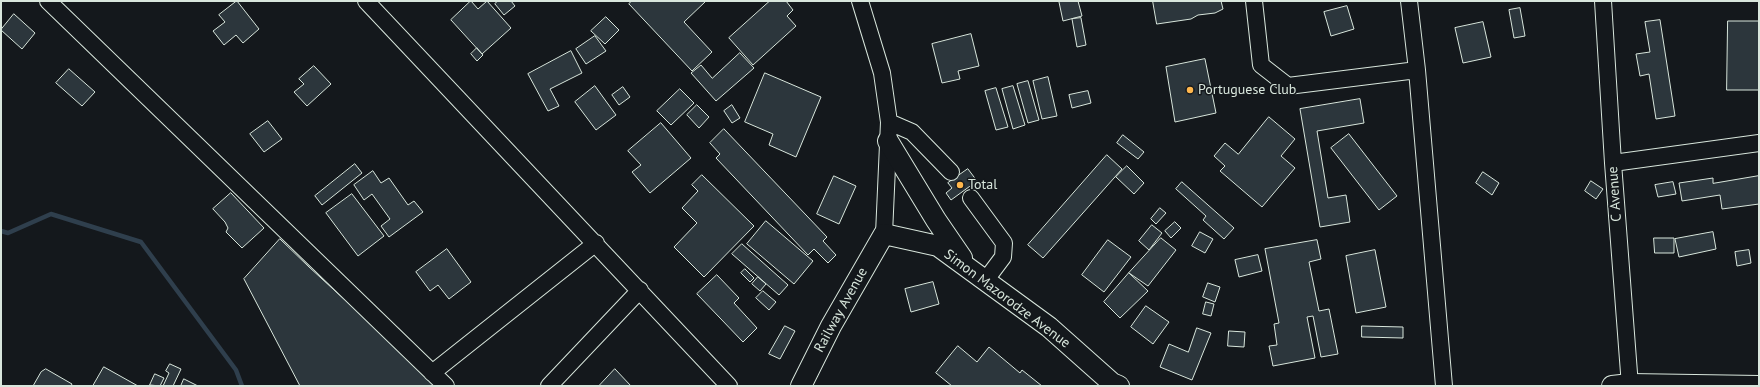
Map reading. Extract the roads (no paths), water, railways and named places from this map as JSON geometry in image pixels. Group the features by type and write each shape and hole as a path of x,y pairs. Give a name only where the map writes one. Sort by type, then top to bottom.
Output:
{"main road":[{"path":"889,132 936,220 970,269"},
{"name":"Simon Mazorodze Avenue","path":"884,234 938,246 1049,328 1112,383 1120,386"},
{"name":"Railway Avenue","path":"801,386 831,326 884,234"},
{"path":"1624,386 1759,386"}],"street":[{"path":"48,1 446,386"},
{"path":"366,1 596,243 729,386"},
{"path":"860,1 882,72 889,132 884,234"},
{"path":"1254,1 1261,65 1288,86 1417,70"},
{"path":"1409,1 1417,70 1444,386"},
{"name":"C Avenue","path":"1603,1 1624,386"},
{"path":"889,132 912,132 952,172"},
{"path":"1613,163 1759,143"},
{"path":"971,198 1004,243 1003,257 985,281"},
{"path":"432,373 596,243"},
{"path":"549,386 640,290"}],"waterway":[{"path":"1,231 8,233 51,214 141,242 236,370 242,386"}],"place":[{"name":"Portuguese Club","path":"1190,90"},
{"name":"Total","path":"960,185"}]}
